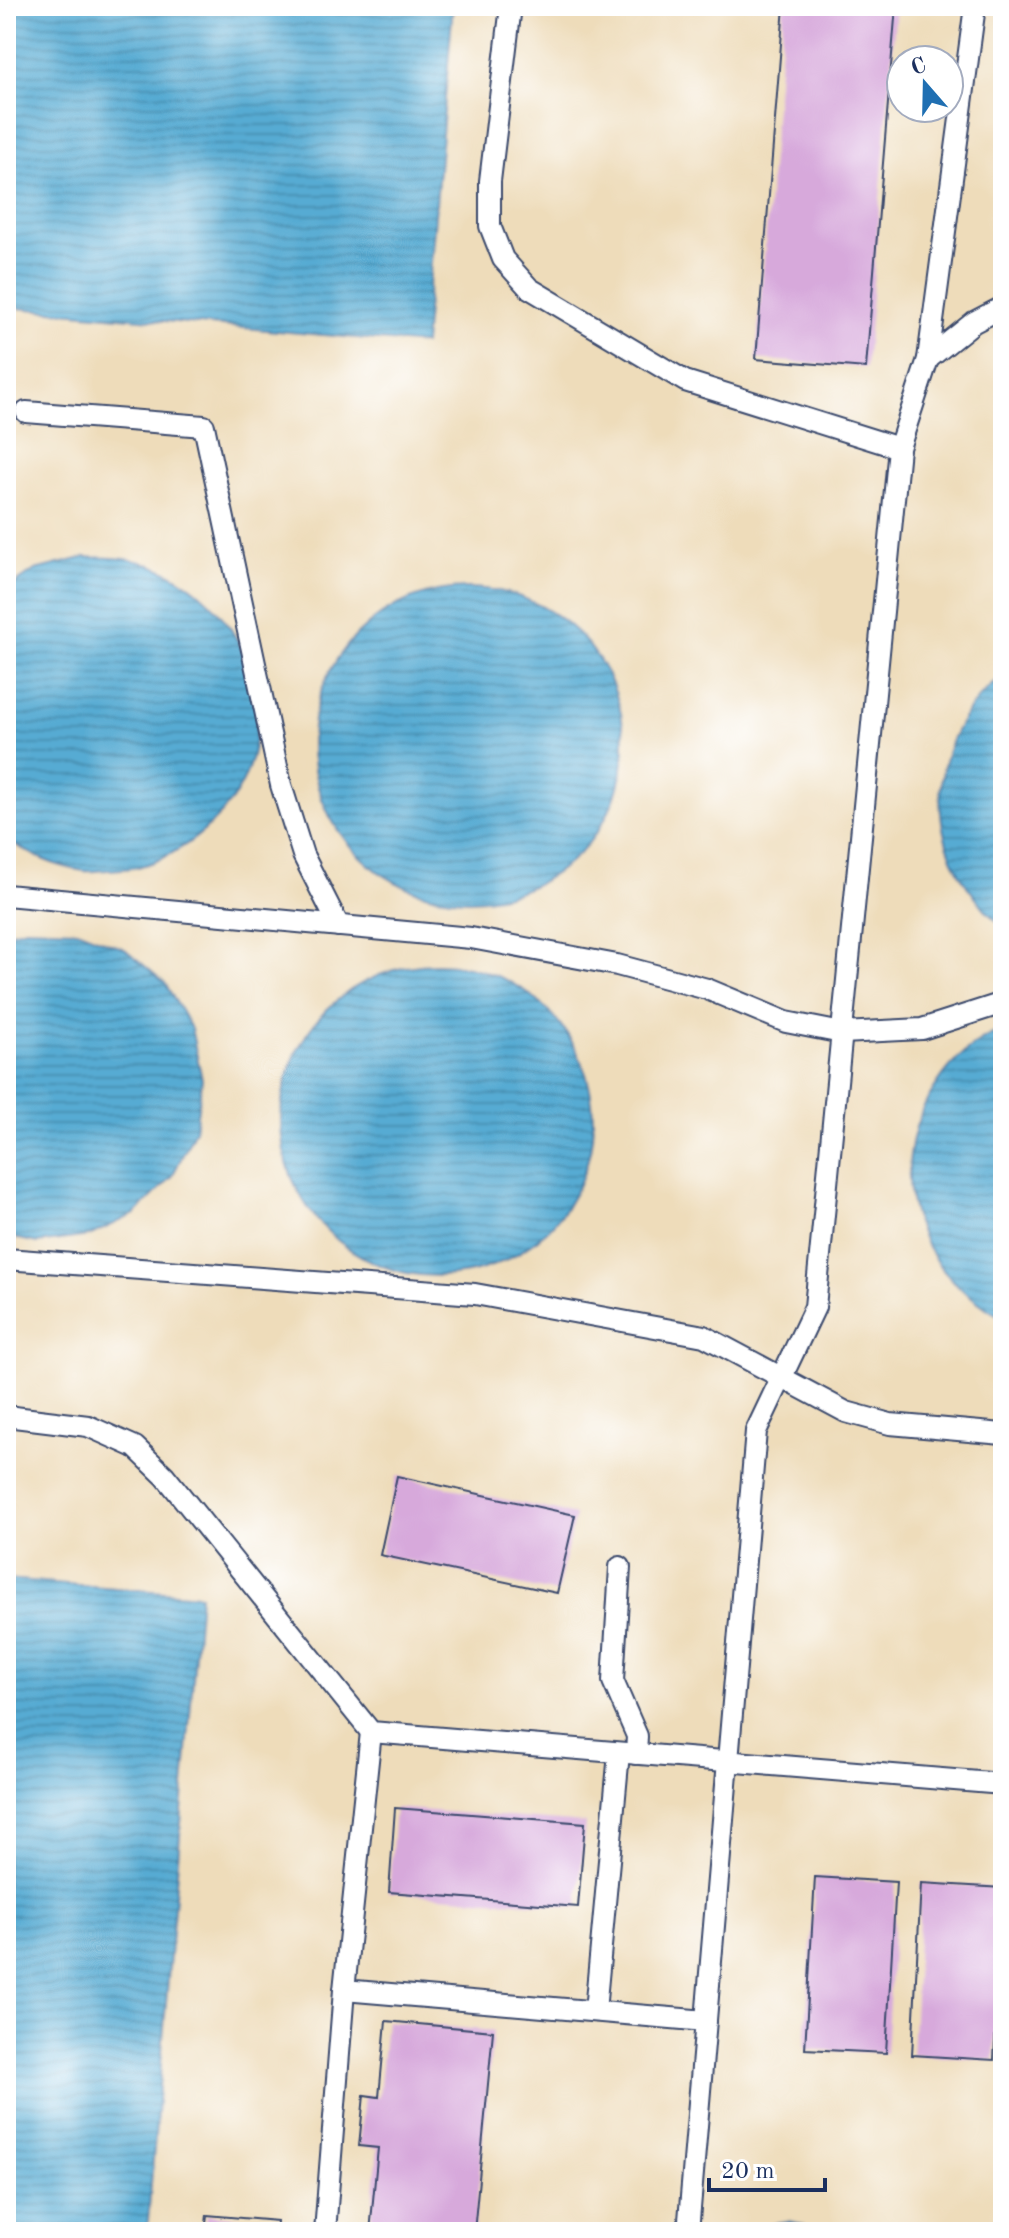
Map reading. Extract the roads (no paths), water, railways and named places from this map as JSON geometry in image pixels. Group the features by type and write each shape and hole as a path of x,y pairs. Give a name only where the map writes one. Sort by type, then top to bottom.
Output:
{"lane":[{"path":"511,6 490,181 490,226 503,259 529,288 685,381 899,448"},
{"path":"688,2232 756,1431 815,1307 899,448 928,359 975,6"},
{"path":"928,359 974,322 1003,307"},
{"path":"26,412 204,426 281,785 303,855 339,926"},
{"path":"6,895 471,938 617,965 707,989 786,1022 842,1033 922,1029 1003,1003"},
{"path":"6,1259 475,1294 704,1336 846,1412 890,1424 1003,1434"},
{"path":"6,1416 88,1426 135,1447 165,1476 371,1732 344,1990 325,2232"},
{"path":"595,2011 628,1754 637,1736 613,1681 620,1567"},
{"path":"371,1732 1003,1784"},
{"path":"344,1990 706,2021"}],"water":[{"path":"6,6 453,6 424,344 6,307"},
{"path":"86,557 141,562 172,575 199,593 221,616 239,643 251,672 256,704 256,736 241,786 218,817 189,842 172,853 135,868 73,869 43,860 6,839 6,590 35,570"},
{"path":"453,588 483,588 528,599 555,614 579,633 598,657 613,684 624,729 624,759 613,804 598,831 579,855 555,874 528,889 483,900 453,900 423,894 394,882 369,865 347,843 330,818 318,789 312,759 312,729 318,699 330,670 347,645 369,623 394,606 423,594"},
{"path":"1003,676 1003,925 986,910 959,872 947,843 941,813 941,782 948,752 960,723 979,698"},
{"path":"25,928 77,930 125,949 165,983 191,1028 202,1079 195,1130 172,1177 135,1214 89,1236 37,1243 6,1236 6,934"},
{"path":"422,964 452,964 497,975 524,990 548,1009 567,1033 582,1060 593,1105 593,1135 582,1180 567,1207 548,1231 524,1250 497,1265 452,1276 422,1276 392,1270 363,1258 338,1241 316,1219 299,1194 287,1165 281,1135 281,1105 287,1075 299,1046 316,1021 338,999 363,982 392,970"},
{"path":"1003,1030 1003,1317 986,1308 952,1281 933,1256 919,1230 911,1201 909,1171 912,1141 922,1112 937,1084 966,1051"},
{"path":"6,1579 200,1595 147,2232 6,2232"},
{"path":"787,2221 803,2224 816,2232 755,2232 770,2224"}]}
